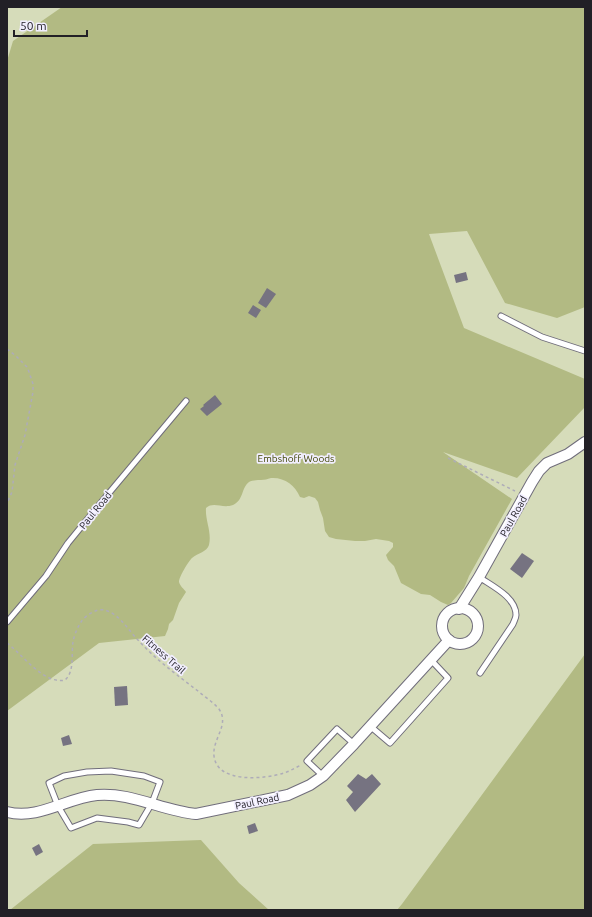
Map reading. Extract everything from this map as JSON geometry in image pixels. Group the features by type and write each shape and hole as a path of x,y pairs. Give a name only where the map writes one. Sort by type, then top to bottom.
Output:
{"street":[{"name":"Paul Road","path":"7,812 38,812 77,799 97,795 119,796 152,803 184,813 196,814 288,795 310,785 323,776 354,744 430,659 449,640 444,633 442,626 443,620 451,611 459,609 479,577 524,495 540,471 547,463 568,454 585,442"},
{"path":"449,640 459,644 465,643 470,641 477,632 477,620 474,615 470,611 459,609"}],"lane":[{"path":"501,316 542,337 585,351"},
{"name":"Paul Road","path":"7,622 46,576 68,543 98,505 186,400"},
{"path":"479,577 510,599 515,607 516,617 513,624 480,673"},
{"path":"370,726 390,742 448,678 430,659"},
{"path":"323,776 307,761 336,729 354,744"},
{"path":"111,771 144,776 160,782 152,803 139,825 97,818 71,828 58,806 49,783 64,776 87,772 111,771"}],"path":[{"path":"7,349 27,367 33,384 33,392 25,435 15,465 12,492 7,503"},
{"path":"448,458 524,495"},
{"name":"Fitness Trail","path":"7,643 43,674 58,680 65,680 70,674 73,643 80,624 83,619 95,611 102,609 116,616 138,641 172,671 218,707 222,713 223,723 215,746 214,755 217,764 223,770 239,777 266,776 288,772 308,762"}],"green space":[{"name":"Embshoff Woods","path":"7,7 585,7 585,910 7,910"},
{"path":"62,7 585,7 585,307 557,318 505,303 467,231 429,234 464,328 585,379 585,407 517,478 443,452 512,499 469,576 464,588 448,605 430,595 421,594 401,583 394,566 388,560 386,555 393,547 393,543 376,539 355,541 329,537 325,531 323,518 318,502 315,498 309,496 304,498 300,497 292,485 285,480 271,478 252,481 246,485 237,503 229,506 212,505 206,508 206,517 210,535 209,545 204,551 192,558 182,573 179,582 186,592 179,603 165,636 99,643 7,711 7,61 13,41"},
{"path":"585,654 585,910 397,910 402,904"},
{"path":"201,840 239,883 269,910 10,910 93,844"}],"building":[{"path":"466,272 468,280 456,283 454,275"},
{"path":"267,288 276,294 266,308 258,303"},
{"path":"253,305 261,310 256,318 248,313"},
{"path":"215,395 222,404 207,416 200,409"},
{"path":"522,553 534,561 522,578 510,569"},
{"path":"127,686 128,705 115,706 114,687"},
{"path":"69,735 72,744 63,746 61,738"},
{"path":"358,774 366,779 372,774 381,784 355,812 346,800 353,792 347,786"},
{"path":"255,823 258,831 249,834 247,826"},
{"path":"39,844 43,852 36,856 32,848"}]}
